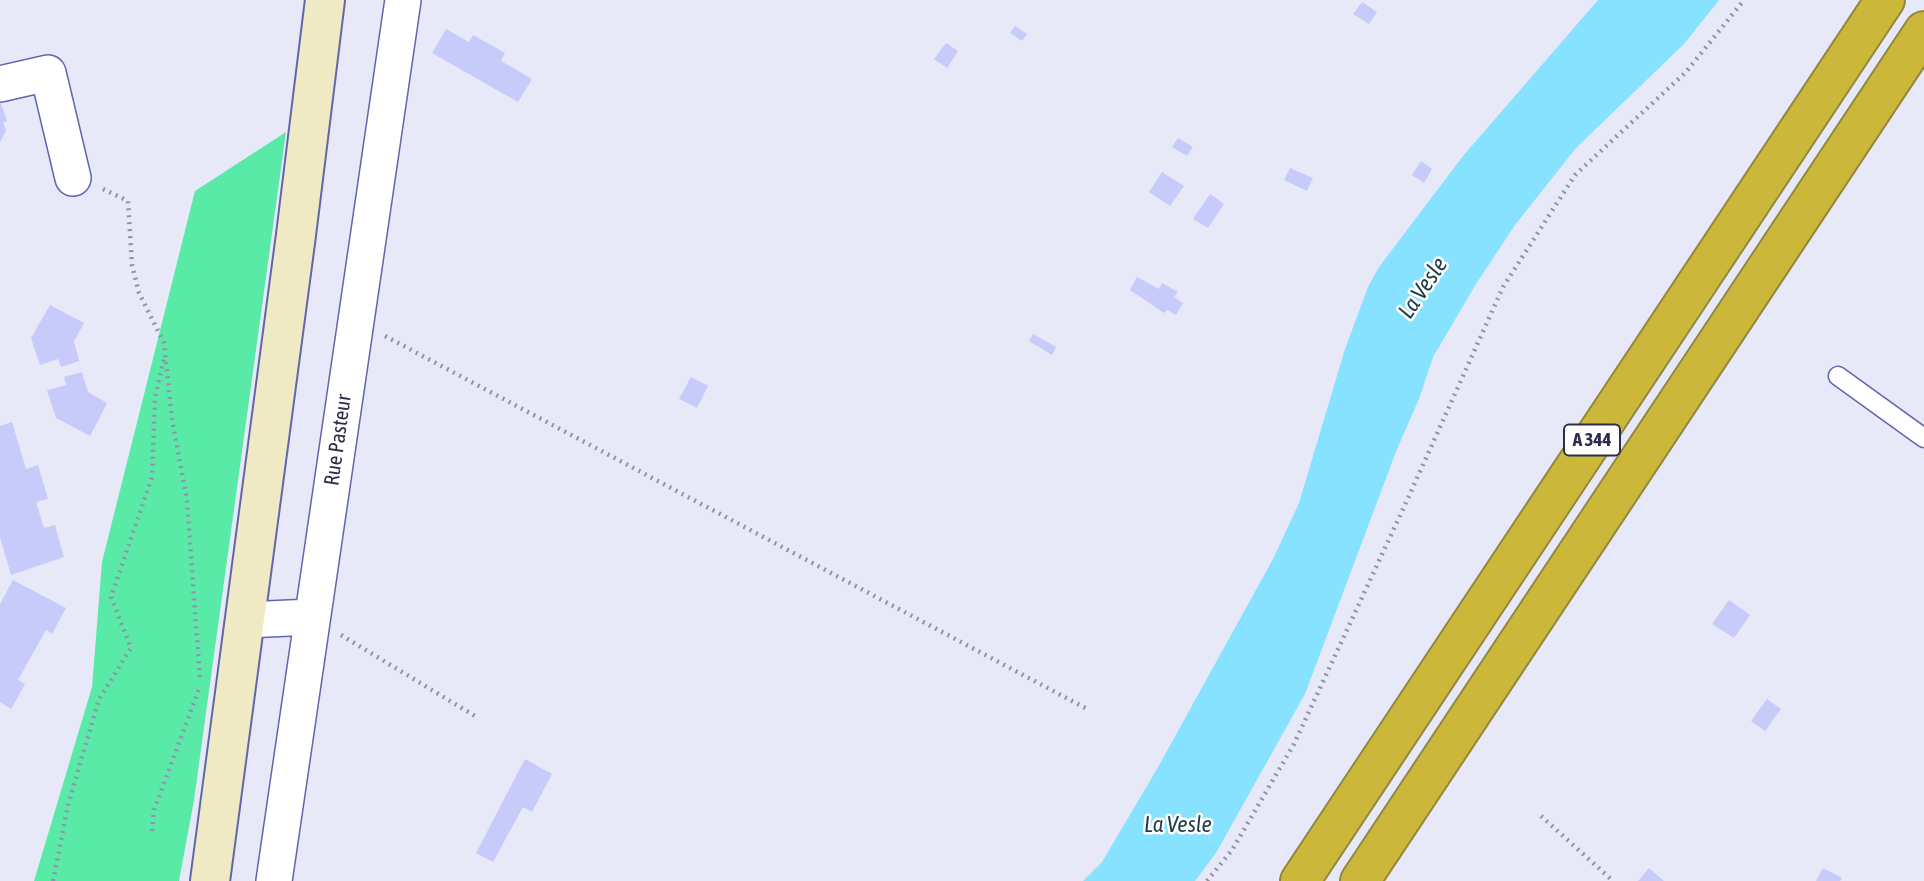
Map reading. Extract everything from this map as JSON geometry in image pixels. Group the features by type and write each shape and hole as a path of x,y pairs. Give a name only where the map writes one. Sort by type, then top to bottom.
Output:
{"highway":[{"name":"A 344","path":"1300,881 1885,0"},
{"name":"A 344","path":"1360,881 1924,31"}],"street":[{"path":"210,881 325,0"},
{"name":"Rue Pasteur","path":"274,881 403,0"},
{"path":"0,84 48,73 73,178"},
{"path":"245,620 312,617"}],"lane":[{"path":"1838,376 1924,438"}],"path":[{"path":"1207,881 1232,850 1294,744 1503,287 1575,175 1686,72 1744,0"},
{"path":"73,178 89,187 109,191 128,201 132,265 139,293 164,343 172,419 187,500 200,685 154,810 152,831"},
{"path":"356,320 1089,710"},
{"path":"53,881 68,805 99,699 131,648 111,597 152,477 155,398 165,354"},
{"path":"312,617 475,716"},
{"path":"1541,816 1613,881"}],"green space":[{"path":"286,132 194,800 179,881 34,881 92,687 102,562 195,191"}],"water":[{"name":"La Vesle","path":"1598,0 1719,0 1684,44 1576,148 1515,225 1476,284 1433,357 1305,694 1216,853 1195,881 1083,881 1102,862 1157,769 1273,559 1299,503 1345,349 1368,287 1379,267 1463,156"}],"building":[{"path":"1362,2 1377,12 1369,24 1353,14"},
{"path":"1015,26 1027,34 1022,41 1010,33"},
{"path":"446,29 469,42 473,35 505,53 501,61 532,79 518,102 432,53"},
{"path":"946,43 958,51 947,68 934,59"},
{"path":"0,101 7,121 3,122 6,131 0,142"},
{"path":"1178,138 1193,147 1187,156 1172,147"},
{"path":"1421,161 1432,169 1424,183 1412,175"},
{"path":"1290,168 1313,178 1307,191 1284,180"},
{"path":"1162,172 1184,186 1170,206 1149,192"},
{"path":"1210,194 1224,204 1208,228 1193,219"},
{"path":"1137,277 1159,289 1162,283 1178,292 1174,297 1183,303 1176,315 1167,310 1164,313 1130,290"},
{"path":"50,305 84,323 74,341 79,361 61,367 58,359 40,365 31,338"},
{"path":"1033,334 1056,347 1052,355 1029,341"},
{"path":"82,372 88,392 107,403 90,436 56,418 47,390 66,385 64,377"},
{"path":"691,377 708,386 697,408 679,399"},
{"path":"12,422 26,469 38,465 48,499 36,502 44,528 55,525 64,557 11,575 0,537 0,426"},
{"path":"13,580 66,608 52,634 46,630 18,680 25,684 11,709 0,702 0,604"},
{"path":"1729,600 1750,615 1734,638 1712,624"},
{"path":"1767,699 1781,709 1765,731 1751,721"},
{"path":"525,759 552,774 532,812 523,807 493,862 476,853"},
{"path":"1649,868 1664,881 1638,881"},
{"path":"1823,868 1842,878 1840,881 1816,881"}]}
